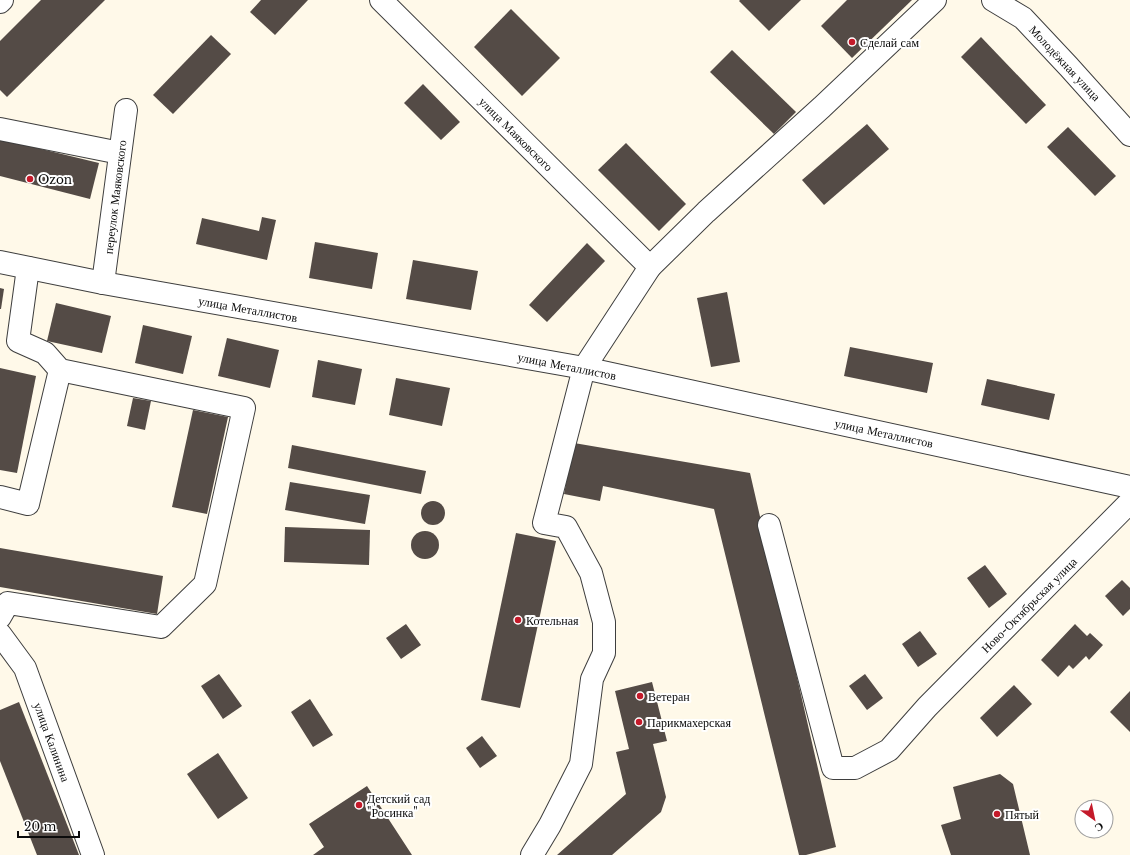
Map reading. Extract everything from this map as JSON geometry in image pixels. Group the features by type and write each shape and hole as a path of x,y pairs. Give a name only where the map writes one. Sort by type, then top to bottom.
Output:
{"street":[{"name":"улица Маяковского","path":"381,0 650,267"},
{"path":"532,855 550,825 581,764 592,679 604,653 604,622 591,572 566,527 544,523 584,368 650,267 706,212 935,0"},
{"name":"Молодёжная улица","path":"992,0 1023,18 1130,135"},
{"name":"переулок Маяковского","path":"103,283 126,110"},
{"path":"0,129 120,153"},
{"name":"улица Металлистов","path":"0,262 103,283 584,368 1130,487"},
{"path":"0,617 8,603 161,627 204,584 244,408 60,370 45,353 18,341 28,268"},
{"path":"0,497 28,504 60,370"},
{"name":"Ново-Октябрьская улица","path":"769,525 833,768 855,768 890,750 927,708 1130,502"},
{"name":"улица Калинина","path":"0,634 25,668 93,855"}],"building":[{"path":"41,0 105,0 7,97 0,90 0,41"},
{"path":"261,0 308,0 275,35 250,12"},
{"path":"801,0 769,31 739,1"},
{"name":"Сделай сам","path":"847,0 912,0 852,58 821,26"},
{"path":"511,9 560,58 522,96 474,47"},
{"path":"211,35 231,54 173,114 153,95"},
{"path":"981,37 1046,105 1026,124 961,57"},
{"path":"732,50 796,112 774,134 710,72"},
{"path":"423,84 460,122 441,140 404,103"},
{"path":"867,124 889,149 824,205 802,180"},
{"path":"1068,127 1116,176 1095,196 1047,147"},
{"path":"0,139 99,163 90,199 0,176"},
{"path":"626,143 686,204 659,231 598,170"},
{"path":"262,217 276,220 267,260 196,244 202,218 259,231"},
{"path":"315,242 378,253 372,289 309,278"},
{"path":"587,243 605,261 547,322 529,305"},
{"path":"413,260 478,271 471,310 406,299"},
{"path":"0,288 4,289 1,309 0,309"},
{"path":"727,292 740,362 711,367 697,298"},
{"path":"56,303 111,316 102,353 47,341"},
{"path":"143,325 192,336 183,374 135,363"},
{"path":"227,338 279,350 270,388 218,376"},
{"path":"850,347 933,363 927,393 844,376"},
{"path":"318,360 362,369 355,405 312,397"},
{"path":"0,368 36,376 17,473 0,470"},
{"path":"396,378 450,388 442,426 389,415"},
{"path":"987,379 1055,394 1049,420 981,405"},
{"path":"133,398 151,401 145,430 127,426"},
{"path":"193,410 228,417 207,514 172,507"},
{"path":"574,443 750,473 836,847 806,855 799,855 714,509 603,486 600,501 564,494"},
{"path":"292,445 426,471 421,494 288,468"},
{"path":"290,482 370,495 365,524 285,510"},
{"path":"428,501 438,501 445,508 445,518 438,525 428,525 421,518 421,508"},
{"path":"285,527 370,530 369,565 284,562"},
{"path":"425,531 435,535 439,545 435,555 425,559 415,555 411,545 415,535"},
{"name":"Котельная","path":"516,533 556,541 520,708 481,700"},
{"path":"0,548 163,576 157,614 0,587"},
{"path":"985,565 1007,594 989,608 967,578"},
{"path":"1122,580 1130,588 1130,609 1123,616 1105,596"},
{"path":"406,624 421,645 401,659 386,638"},
{"path":"1075,624 1087,636 1090,633 1103,645 1089,660 1086,656 1073,669 1069,665 1058,677 1041,660"},
{"path":"920,631 937,654 918,667 902,644"},
{"path":"219,674 242,706 223,719 201,686"},
{"path":"865,674 883,698 867,710 849,686"},
{"path":"652,682 667,741 653,744 666,797 661,812 612,855 557,855 626,794 616,752 629,749 615,691"},
{"path":"1014,685 1032,704 997,737 980,718"},
{"path":"1130,691 1130,732 1110,712"},
{"path":"310,699 333,735 313,747 291,712"},
{"path":"19,702 79,855 37,855 0,761 0,710"},
{"path":"482,736 497,756 480,768 466,748"},
{"path":"218,753 248,798 218,819 187,774"},
{"path":"1000,774 1013,784 1030,855 951,855 941,825 961,819 953,787"},
{"name":"Детский сад \"Росинка\"","path":"367,786 412,855 313,855 324,847 309,824"}],"place":[{"name":"Сделай сам","path":"852,42"},
{"name":"Ozon","path":"30,179"},
{"name":"Котельная","path":"518,620"},
{"name":"Ветеран","path":"640,696"},
{"name":"Парикмахерская","path":"639,722"},
{"name":"Детский сад \"Росинка\"","path":"359,805"},
{"name":"Пятый","path":"997,814"}]}
